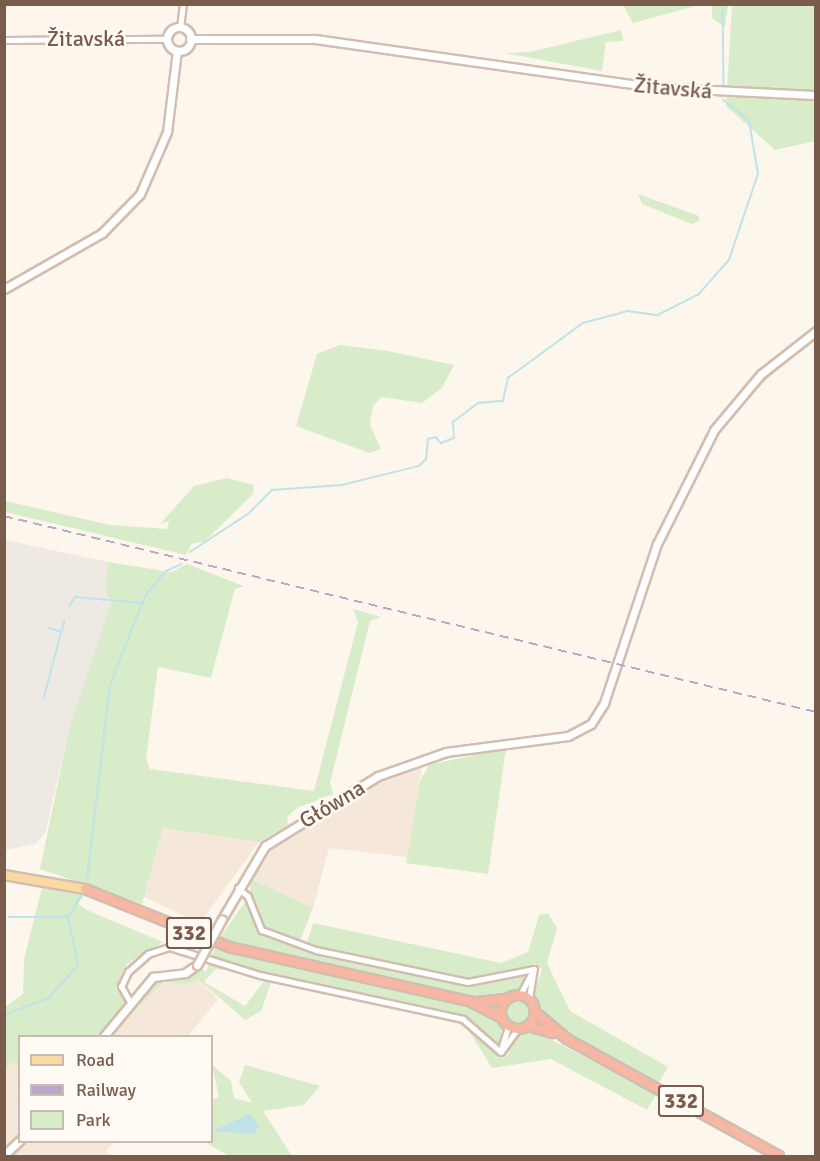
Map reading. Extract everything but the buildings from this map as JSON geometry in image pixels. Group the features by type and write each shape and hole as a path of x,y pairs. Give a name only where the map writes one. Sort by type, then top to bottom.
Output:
{"highway":[{"name":"332","path":"86,889 229,947 469,1001 501,1017 508,1027"},
{"name":"332","path":"469,1001 525,997 535,1012 567,1039"},
{"path":"501,1017 506,999"},
{"path":"508,1027 517,1030 528,1026 535,1012"},
{"name":"332","path":"528,1026 567,1039 779,1156"}],"main road":[{"path":"4,875 86,889"}],"street":[{"path":"177,51 167,39 180,28 183,4"},
{"path":"4,290 83,246 140,194 167,132 177,51 190,39 180,28"},
{"name":"Žitavská","path":"4,40 167,39"},
{"name":"Žitavská","path":"190,39 315,39 619,83 726,93 816,95"},
{"name":"Główna","path":"105,1035 159,973 184,973 197,965 238,888 270,842 378,776 446,752 585,730 599,714 657,544 714,430 761,374 816,331"},
{"path":"238,888 248,896 262,930 316,950 468,982 534,969"},
{"path":"131,1004 123,980 148,954 170,947 260,975 463,1020 501,1053"},
{"path":"525,997 534,969"},
{"path":"525,997 534,969"},
{"path":"501,1053 508,1027"},
{"path":"501,1053 517,1030"},
{"path":"4,1155 18,1142"}],"shaded area":[{"path":"5,540 108,562 105,591 112,601 69,730 45,834 35,844 5,850"},
{"path":"423,762 407,857 329,848 313,908 249,883 273,845 379,780"},
{"path":"163,828 259,842 200,923 144,897"},
{"path":"199,980 218,999 189,1035 98,1035 107,1024 117,1030 159,983"},
{"path":"13,1062 18,1066 18,1143 113,1143 106,1152 116,1156 5,1156 5,1070"}],"green space":[{"path":"623,5 699,5 633,23"},
{"path":"712,5 728,5 725,27 712,18"},
{"path":"732,5 815,5 815,141 775,150 726,106"},
{"path":"621,30 623,41 606,42 602,71 504,53 530,52"},
{"path":"638,194 699,216 699,221 692,224 642,204"},
{"path":"815,335 750,395 720,432 665,538 621,656 663,537 717,431 748,392"},
{"path":"340,345 388,351 454,365 442,388 422,403 382,397 373,405 370,425 381,449 369,453 296,426 317,354"},
{"path":"227,478 254,485 253,494 205,541 191,544 186,555 5,512 5,501 110,525 167,529 169,521 160,524 194,486"},
{"path":"108,562 171,572 187,564 244,586 235,589 211,678 158,667 146,759 150,769 314,791 358,622 353,609 381,617 370,621 330,783 333,794 297,808 287,817 288,825 259,842 163,828 142,904 40,869 69,730 112,601 105,591"},
{"path":"506,748 488,874 406,863 420,781 429,765"},
{"path":"250,879 313,908 300,941 307,943 313,923 501,963 528,952 539,915 548,913 557,928 547,963 570,1011 668,1067 659,1083 551,1025 539,1013 534,995 542,969 534,963 517,991 483,1000 219,939 250,895"},
{"path":"42,888 79,895 77,903 89,911 163,942 127,964 116,989 125,1002 98,1035 18,1035 18,1066 13,1062 5,1070 5,1007 23,994 24,959"},
{"path":"215,948 481,1009 495,1015 502,1028 497,1058 507,1057 517,1034 533,1030 656,1094 647,1110 551,1059 492,1068 467,1028 457,1023 271,983 261,1011 245,1020 199,980 182,985 164,981 116,1029 156,980 186,978 200,968 206,972","holes":["215,969 230,970 265,980 245,1006 204,982"]},
{"path":"518,999 527,1003 531,1012 527,1021 518,1025 509,1021 505,1012 509,1003"},
{"path":"245,1065 320,1086 304,1105 263,1111 292,1156 229,1156 208,1144 213,1143 213,1100 219,1097 213,1066 231,1081 234,1098 252,1103 239,1082"}],"water":[{"path":"250,1114 259,1125 255,1134 213,1131"}],"waterway":[{"path":"723,4 724,87"},
{"path":"190,552 248,514 272,490 342,485 419,466 426,459 428,439 436,437 441,443 454,438 453,422 478,403 503,401 508,378 583,323 628,311 658,315 699,294 729,260 758,174 749,121 723,100"},
{"path":"87,880 110,685 145,596 166,571 182,564"},
{"path":"69,606 75,597 143,603"},
{"path":"44,697 64,622"},
{"path":"49,628 60,631"},
{"path":"75,907 80,895"},
{"path":"4,1015 49,998 78,965 68,917 82,896"},
{"path":"9,917 67,917"}],"railway":[{"path":"4,516 816,712"}]}
